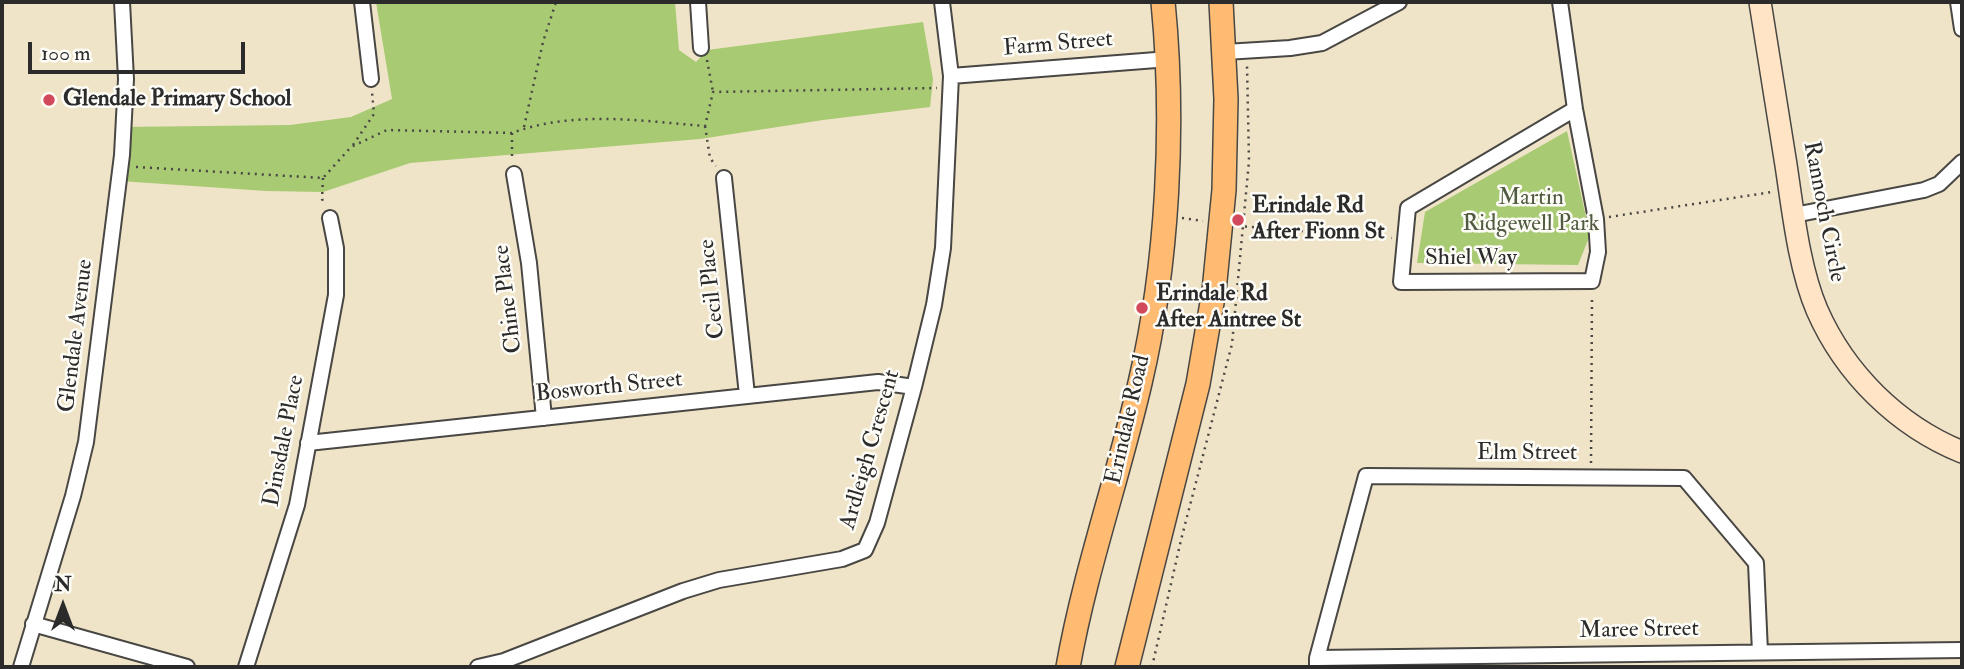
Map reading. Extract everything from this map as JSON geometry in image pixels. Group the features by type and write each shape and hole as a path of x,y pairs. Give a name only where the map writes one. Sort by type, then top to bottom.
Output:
{"main road":[{"name":"Erindale Road","path":"1068,667 1141,381 1158,283 1170,100 1163,2"},
{"path":"1127,667 1198,384 1209,328 1224,190 1225,51 1221,2"}],"street":[{"name":"Glendale Avenue","path":"21,667 73,496 86,442 121,167 126,79 122,2"},
{"path":"362,2 371,79"},
{"path":"698,2 701,48"},
{"name":"Ardleigh Crescent","path":"478,667 504,661 695,587 719,580 842,559 865,550 877,523 914,387 934,305 943,248 951,82 942,2"},
{"path":"1225,51 1290,48 1322,43 1399,2"},
{"path":"1560,2 1575,109 1596,219 1598,252 1592,281"},
{"name":"Rannoch Circle","path":"1760,2 1794,215 1808,282 1817,310 1851,368 1876,396 1931,438 1962,452"},
{"path":"1958,2 1962,29"},
{"name":"Farm Street","path":"951,82 1169,59"},
{"name":"Shiel Way","path":"1575,109 1408,208 1401,282 1592,281"},
{"path":"1794,215 1924,190 1939,184 1962,162"},
{"name":"Chine Place","path":"514,174 529,263 544,418"},
{"name":"Cecil Place","path":"724,178 747,395"},
{"name":"Dinsdale Place","path":"246,667 297,505 336,295 336,248 330,218"},
{"name":"Bosworth Street","path":"308,443 878,382 914,387"},
{"name":"Elm Street","path":"1317,662 1366,476 1684,478 1756,563 1759,652"},
{"path":"33,624 187,667"},
{"name":"Maree Street","path":"1317,662 1962,650"}],"path":[{"path":"524,128 543,42 556,2"},
{"path":"701,48 708,61 713,92 705,126 710,158 724,178"},
{"path":"330,218 322,199 323,178 351,147 374,114 371,79"},
{"path":"713,92 951,82"},
{"path":"351,147 387,130 512,133 524,128 589,117 705,126"},
{"path":"512,133 514,174"},
{"path":"121,167 323,178"},
{"path":"1596,219 1790,190"},
{"path":"1164,216 1221,224 1405,239"},
{"path":"1591,477 1592,281"}],"green space":[{"path":"376,2 675,2 679,50 696,62 707,50 923,22 933,79 930,107 700,139 410,163 323,192 120,181 120,127 290,125 351,117 392,99"},
{"name":"Martin Ridgewell Park","path":"1567,131 1590,235 1578,265 1417,263 1425,212"}],"place":[{"name":"Glendale Primary School","path":"49,100"},
{"name":"Erindale Rd After Fionn St","path":"1238,220"},
{"name":"Erindale Rd After Aintree St","path":"1142,308"}]}
